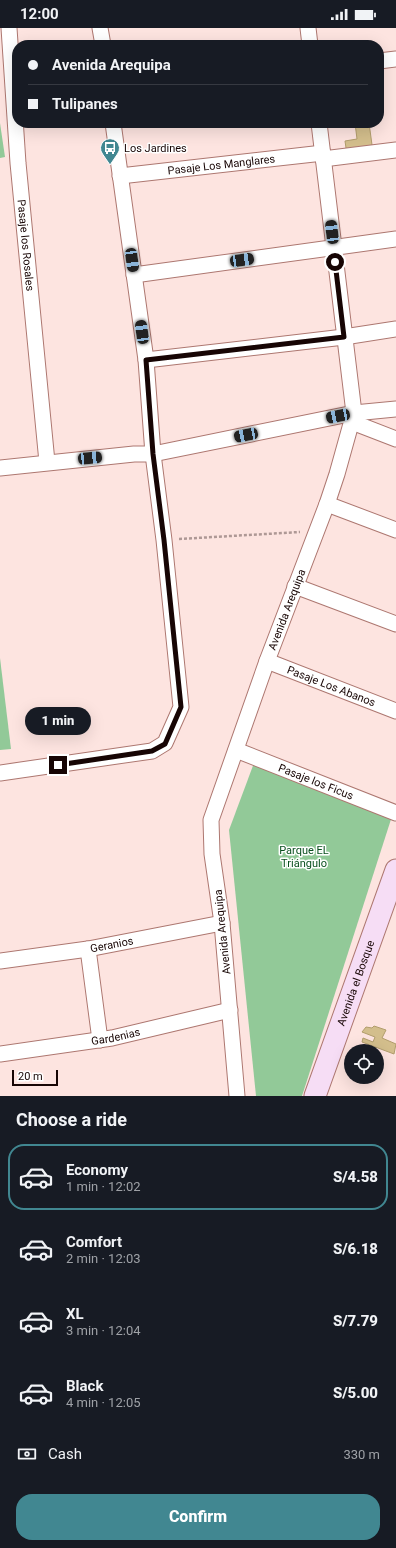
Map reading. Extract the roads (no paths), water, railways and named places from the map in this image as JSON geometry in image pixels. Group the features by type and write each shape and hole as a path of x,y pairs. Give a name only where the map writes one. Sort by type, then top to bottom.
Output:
{"street":[{"name":"Pasaje los Rosales","path":"9,28 12,73"},
{"path":"100,28 102,40"},
{"path":"308,28 309,40"},
{"path":"384,60 396,59"},
{"name":"Pasaje los Rosales","path":"16,128 46,462"},
{"path":"0,773 152,751 165,744 181,707 164,540 153,454 146,360 114,128"},
{"name":"Avenida Arequipa","path":"236,1095 222,923 212,854 211,820 267,661 327,504 353,418 320,128"},
{"name":"Pasaje Los Manglares","path":"120,176 396,150"},
{"path":"134,275 396,239"},
{"path":"146,360 344,337 396,329"},
{"path":"0,468 46,462 153,454 396,409"},
{"path":"353,418 396,439"},
{"path":"327,504 396,530"},
{"path":"295,586 396,624"},
{"name":"Pasaje Los Abanos","path":"267,661 396,711"},
{"name":"Pasaje los Ficus","path":"236,750 396,811"},
{"name":"Avenida el Bosque","path":"315,1096 396,870"},
{"name":"Geranios","path":"0,961 88,949 222,923"},
{"path":"88,949 100,1040"},
{"name":"Gardenias","path":"0,1054 100,1040 230,1010"}],"place":[{"name":"Los Jardines","path":"110,165"}],"park label":[{"name":"Parque EL Triángulo","path":"304,856"}]}
